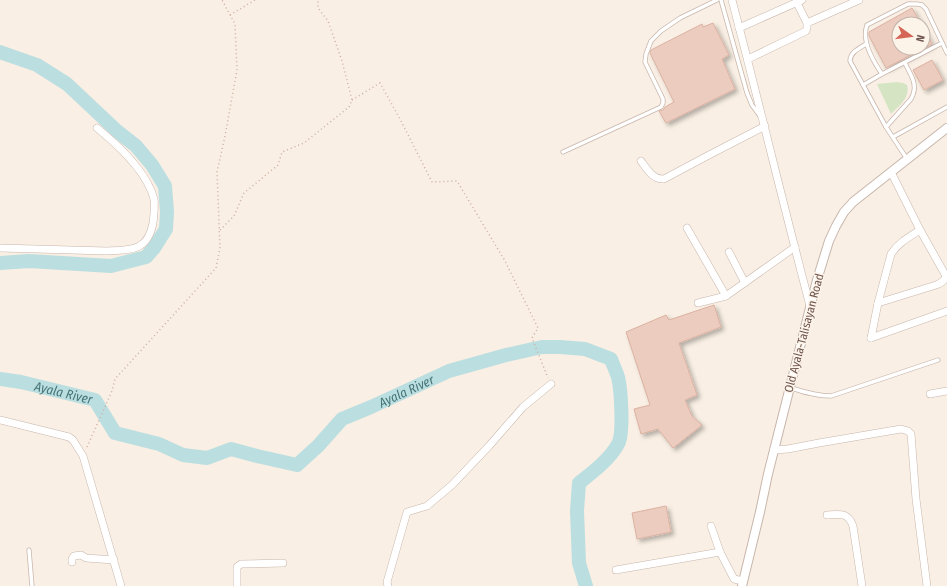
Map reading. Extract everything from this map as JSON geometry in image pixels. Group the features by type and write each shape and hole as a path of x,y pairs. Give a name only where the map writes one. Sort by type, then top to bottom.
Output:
{"street":[{"path":"732,0 810,306"},
{"path":"806,23 859,0"},
{"path":"739,28 799,1 806,23 806,31 748,59"},
{"path":"641,161 653,176 660,180 664,179 764,124"},
{"path":"0,248 107,251 135,248 141,246 147,241 152,229 154,214 154,199 151,191 146,181 131,161 97,128"},
{"name":"Old Ayala-Talisayan Road","path":"743,583 810,306 829,241 844,212 853,202 947,128"},
{"path":"878,303 936,285 946,279 943,270 920,230 891,172"},
{"path":"687,228 726,296"},
{"path":"920,230 901,242 891,254 878,303 871,338 947,311"},
{"path":"698,303 726,296 795,248"},
{"path":"729,252 745,283"},
{"path":"388,586 387,582 407,512 427,506 452,485 523,407 551,384"},
{"path":"930,394 947,391"},
{"path":"0,420 43,432 69,437 73,440 83,456 121,586"},
{"path":"774,450 788,449 901,429 908,431 911,434 916,498 927,586"},
{"path":"827,515 843,514 851,521 862,586"},
{"path":"711,526 720,552 734,579 743,583"},
{"path":"616,570 720,552"},
{"path":"72,562 74,556 81,555 86,558 114,560"},
{"path":"237,586 237,567 241,564 283,563"}],"lane":[{"path":"563,152 661,106 663,99 645,62 646,54 651,41 661,31 680,18 717,0"},
{"path":"721,0 747,93 752,105 764,124"},
{"path":"882,74 876,66 866,44 865,31 867,25 908,4 922,5 926,9 947,53"},
{"path":"863,85 942,43"},
{"path":"866,44 852,54 850,61 886,127 907,159"},
{"path":"886,127 914,94 914,83 905,63"},
{"path":"893,137 947,107"},
{"path":"790,387 822,396 831,396 938,360"},
{"path":"29,550 32,586"}],"path":[{"path":"83,456 112,391 115,379 216,268 220,248 217,172 237,70 235,24 222,0"},
{"path":"230,15 255,0"},
{"path":"318,0 318,8 328,21 342,61 352,100"},
{"path":"219,230 234,216 244,193 278,165 282,152 304,143 349,107 352,100 380,83 432,182 457,181 504,261 538,328 532,338 551,384"}],"green space":[{"path":"897,82 907,85 908,90 904,101 891,114 877,84"}],"building":[{"path":"912,8 916,16 898,16"},
{"path":"891,20 891,56 909,56 886,68 869,36 869,32"},
{"path":"713,23 729,55 722,59 735,89 666,123 659,111 663,110 665,107 674,102 650,53 651,50 702,24 703,27"},
{"path":"932,60 943,80 924,90 913,70"},
{"path":"714,305 721,327 679,343 697,395 685,400 692,416 702,425 673,448 658,429 641,434 634,409 650,405 626,332 666,315 669,320"},
{"path":"666,506 671,532 637,539 632,513"}],"waterway":[{"name":"Ayala River","path":"0,52 37,65 67,84 117,131 136,146 152,165 165,186 167,212 166,229 154,248 146,257 111,266 29,261 0,263"},
{"name":"Ayala River","path":"0,379 21,382 95,400 115,433 159,444 183,455 207,458 231,449 297,465 318,446 342,419 449,371 506,355 542,347 585,349 611,359 618,377 621,401 621,431 620,439 615,450 601,465 579,483 577,511 579,563 586,586"}]}
